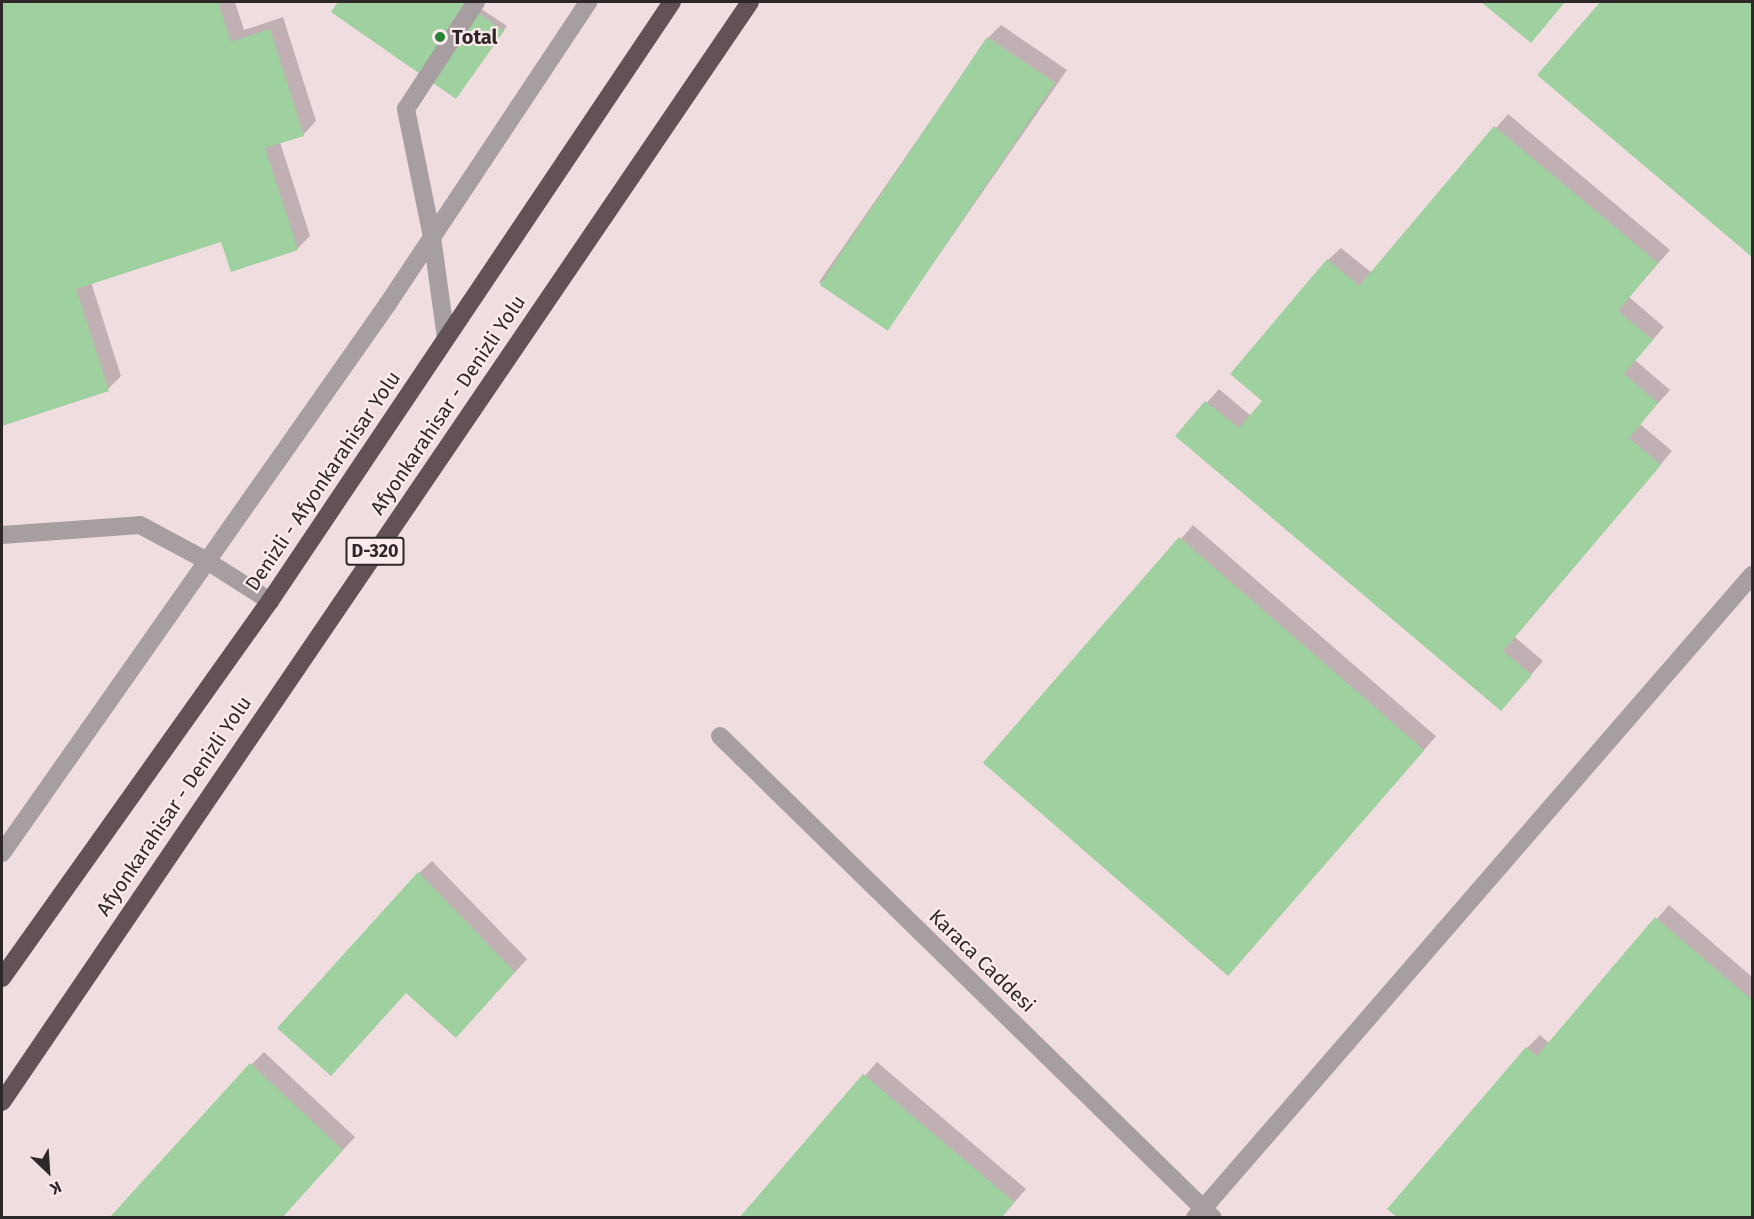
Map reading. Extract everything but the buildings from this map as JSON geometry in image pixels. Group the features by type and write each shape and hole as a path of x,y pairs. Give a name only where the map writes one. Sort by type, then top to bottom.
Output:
{"highway":[{"name":"Denizli - Afyonkarahisar Yolu","path":"5,967 270,601 672,2"},
{"name":"Afyonkarahisar - Denizli Yolu","path":"2,1102 750,2"}],"street":[{"path":"446,338 432,237 406,109 476,2"},
{"path":"2,853 432,237 588,2"},
{"path":"2,535 140,525 207,561 270,601"},
{"path":"1203,1215 1752,576"},
{"name":"Karaca Caddesi","path":"720,736 1203,1215"}],"place":[{"name":"Total","path":"440,37"}]}
